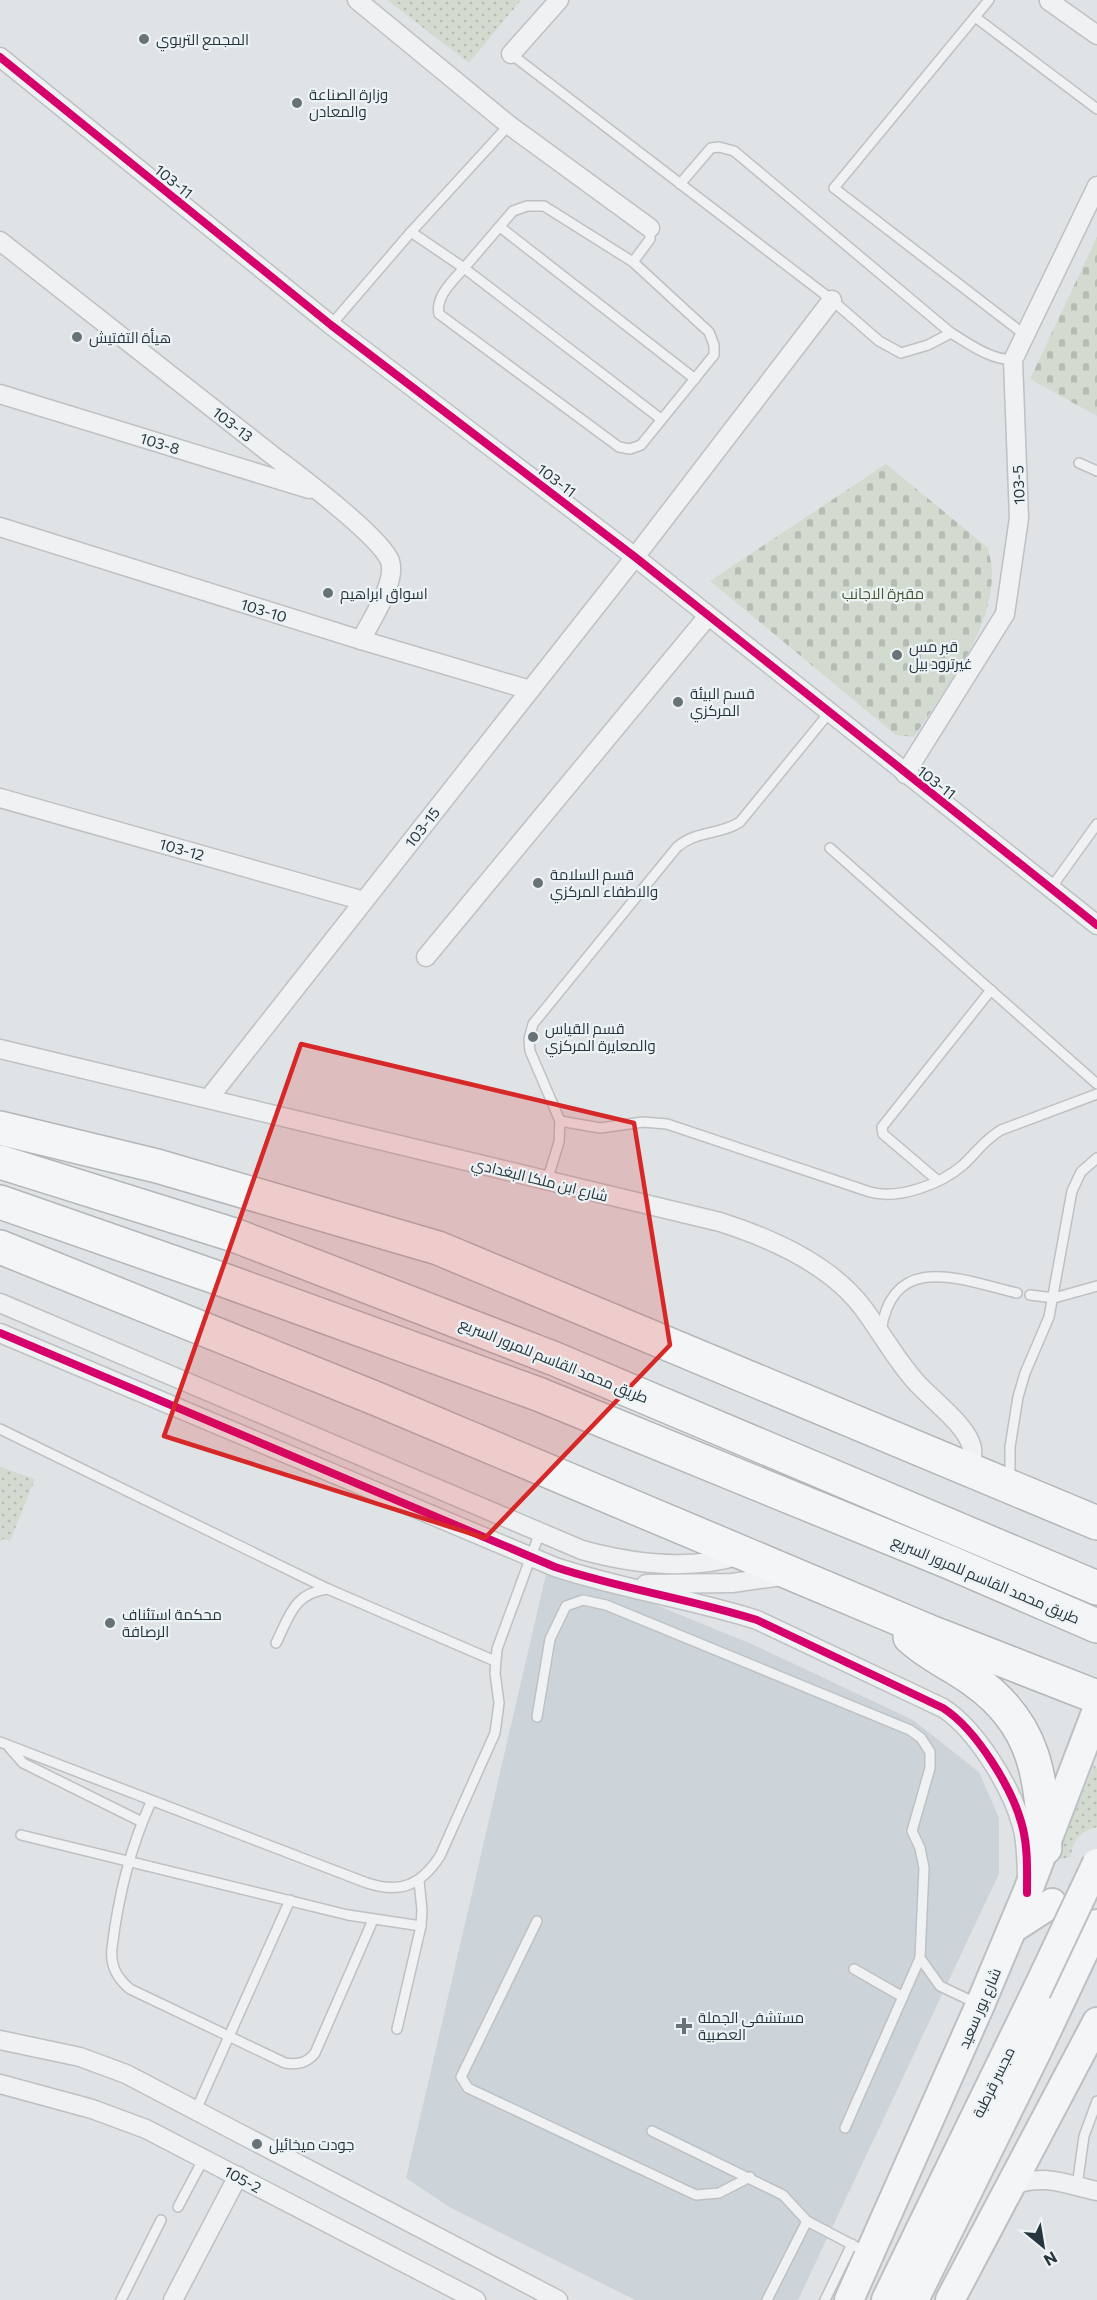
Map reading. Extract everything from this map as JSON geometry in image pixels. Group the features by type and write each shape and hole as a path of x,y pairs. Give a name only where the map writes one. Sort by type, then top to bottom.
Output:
{"highway":[{"path":"0,1128 157,1166 438,1248 1097,1523"},
{"name":"طريق محمد القاسم للمرور السريع","path":"0,1162 234,1235 555,1359 1097,1588"},
{"name":"طريق محمد القاسم للمرور السريع","path":"0,1202 538,1394 949,1562 1097,1626"},
{"path":"0,1247 377,1399 891,1616 1097,1697"},
{"path":"1052,1504 1097,1495"},
{"path":"891,1616 919,1646 987,1689 1020,1728 1039,1775 1045,1848"}],"main road":[{"path":"1040,1898 1045,1848 1097,1710"},
{"name":"مجسر قرطبة","path":"914,2300 1048,1998 1097,1863"},
{"name":"شارع بور سعيد","path":"849,2300 861,2249 980,2005 1012,1929 1040,1898"},
{"name":"مجسر قرطبة","path":"885,2300 1048,1998 1097,1924"},
{"path":"950,2300 1097,2022"}],"street":[{"path":"357,0 510,125 650,228"},
{"path":"511,54 559,0"},
{"path":"1049,1 1097,35"},
{"name":"103-11","path":"0,57 331,325 635,557 1097,925"},
{"name":"103-5","path":"905,774 1005,614 1019,518 1013,360 1097,186"},
{"name":"103-13","path":"0,241 320,492 378,543 390,562 392,573 389,584 361,640"},
{"name":"103-15","path":"209,1098 635,557 832,300"},
{"name":"103-8","path":"0,394 320,492"},
{"name":"103-10","path":"0,527 361,640 530,690"},
{"path":"426,957 708,616"},
{"name":"103-12","path":"0,798 364,901"},
{"name":"شارع ابن ملكا البغدادي","path":"0,1049 720,1222 755,1233 812,1263 838,1283 861,1306 907,1371 965,1433 972,1449 971,1471"},
{"path":"0,1304 582,1550 647,1563 708,1562 744,1554"},
{"path":"0,1333 531,1558 611,1584 757,1620 933,1702 953,1714 977,1738 1014,1803 1040,1898"},
{"path":"611,1584 732,1583 792,1574"},
{"path":"0,2040 56,2050 104,2065 196,2110 558,2300"},
{"name":"105-2","path":"0,2084 65,2100 119,2118 204,2158 476,2300"},
{"path":"1032,2146 1040,2164 1053,2179"},
{"path":"173,2300 238,2176"},
{"path":"1010,2186 1024,2181 1053,2179 1097,2191"}],"lane":[{"path":"989,0 834,188 1025,335"},
{"path":"975,17 1097,109"},
{"path":"511,54 832,300 879,341 901,353 928,345 951,333"},
{"path":"331,325 411,232 510,125"},
{"path":"680,184 711,148 719,147 734,151 951,333 999,360 1013,360"},
{"path":"527,206 544,206 633,262 709,332 714,345 714,355 641,445 630,449 619,447 439,314 437,306 443,293 513,211 527,206"},
{"path":"500,228 695,379"},
{"path":"633,262 650,239 650,228"},
{"path":"411,232 464,268 661,419"},
{"path":"1079,463 1097,471"},
{"path":"547,1182 560,1136 560,1121 530,1051 529,1039 533,1024 677,847 698,834 734,826 740,822 829,713"},
{"path":"1051,888 1097,824"},
{"path":"830,848 1097,1084"},
{"path":"937,1180 883,1134 882,1127 991,990"},
{"path":"560,1121 600,1128 644,1122 668,1125 879,1195 899,1195 937,1180 963,1165 979,1147 1001,1130 1097,1094"},
{"path":"1011,1487 1010,1447 1018,1397 1054,1298 1072,1191 1081,1172 1097,1158"},
{"path":"880,1333 884,1311 892,1296 904,1284 920,1277 945,1276 1017,1293"},
{"path":"1030,1295 1054,1298 1097,1286"},
{"path":"0,1429 328,1589 495,1660"},
{"path":"4,1744 382,1888 400,1887 419,1881 432,1869 440,1856 495,1734 500,1703 495,1660 496,1649 540,1532"},
{"path":"276,1643 296,1602 314,1591 328,1589"},
{"path":"537,1717 550,1639 566,1606 582,1600 606,1605 910,1730 921,1738 930,1752 930,1768 912,1831 920,1848 924,1868 920,1958 845,2128"},
{"path":"4,1744 23,1763 142,1822"},
{"path":"152,1802 142,1822 130,1861 115,1924 111,1956 115,1971 130,1989 285,2063 299,2064 311,2058 318,2047 373,1920"},
{"path":"21,1834 373,1920 421,1926"},
{"path":"397,2029 421,1926 419,1881"},
{"path":"196,2110 290,1900"},
{"path":"537,1921 461,2077 468,2088 696,2195 719,2193 750,2177"},
{"path":"920,1958 940,1986 980,2005"},
{"path":"854,1969 903,1997"},
{"path":"1077,2187 1084,2136 1097,2101"},
{"path":"652,2131 783,2195 807,2221 861,2249 825,2300"},
{"path":"178,2207 204,2158"},
{"path":"121,2300 161,2220"},
{"path":"767,2300 807,2221"}],"highlighted area":[{"path":"301,1044 634,1123 670,1345 485,1538 164,1436"}],"shaded area":[{"name":"مستشفى الجملة العصبية","path":"549,1561 754,1645 913,1720 979,1772 999,1818 999,1874 798,2300 635,2300 451,2208 406,2178"}],"green space":[{"path":"387,0 521,0 469,63"},
{"path":"1097,237 1097,416 1030,379"},
{"name":"مقبرة الاجانب","path":"886,464 988,548 992,568 985,616 976,637 953,679 914,737 896,735 710,581"},
{"path":"0,1467 35,1479 10,1541 3,1539 0,1542"},
{"path":"1094,1765 1097,1769 1097,1827 1078,1837 1071,1857 1056,1860"}],"cycle path":[{"path":"0,57 331,325 635,557 1097,925"},
{"path":"0,1333 555,1567 605,1582 757,1620 943,1708 956,1718 980,1745 1011,1797 1025,1837 1027,1893"}],"place":[{"name":"المجمع التربوي","path":"144,39"},
{"name":"وزارة الصناعة والمعادن","path":"297,103"},
{"name":"هيأة التفتيش","path":"77,337"},
{"name":"اسواق ابراهيم","path":"328,593"},
{"name":"قبر مس غيرترود بيل","path":"897,655"},
{"name":"قسم البيئة المركزي","path":"678,702"},
{"name":"قسم السلامة والاطفاء المركزي","path":"538,883"},
{"name":"قسم القياس والمعايرة المركزي","path":"533,1037"},
{"name":"محكمة استئناف الرصافة","path":"110,1623"},
{"name":"مستشفى الجملة العصبية","path":"684,2026"},
{"name":"جودت ميخائيل","path":"257,2144"}]}
